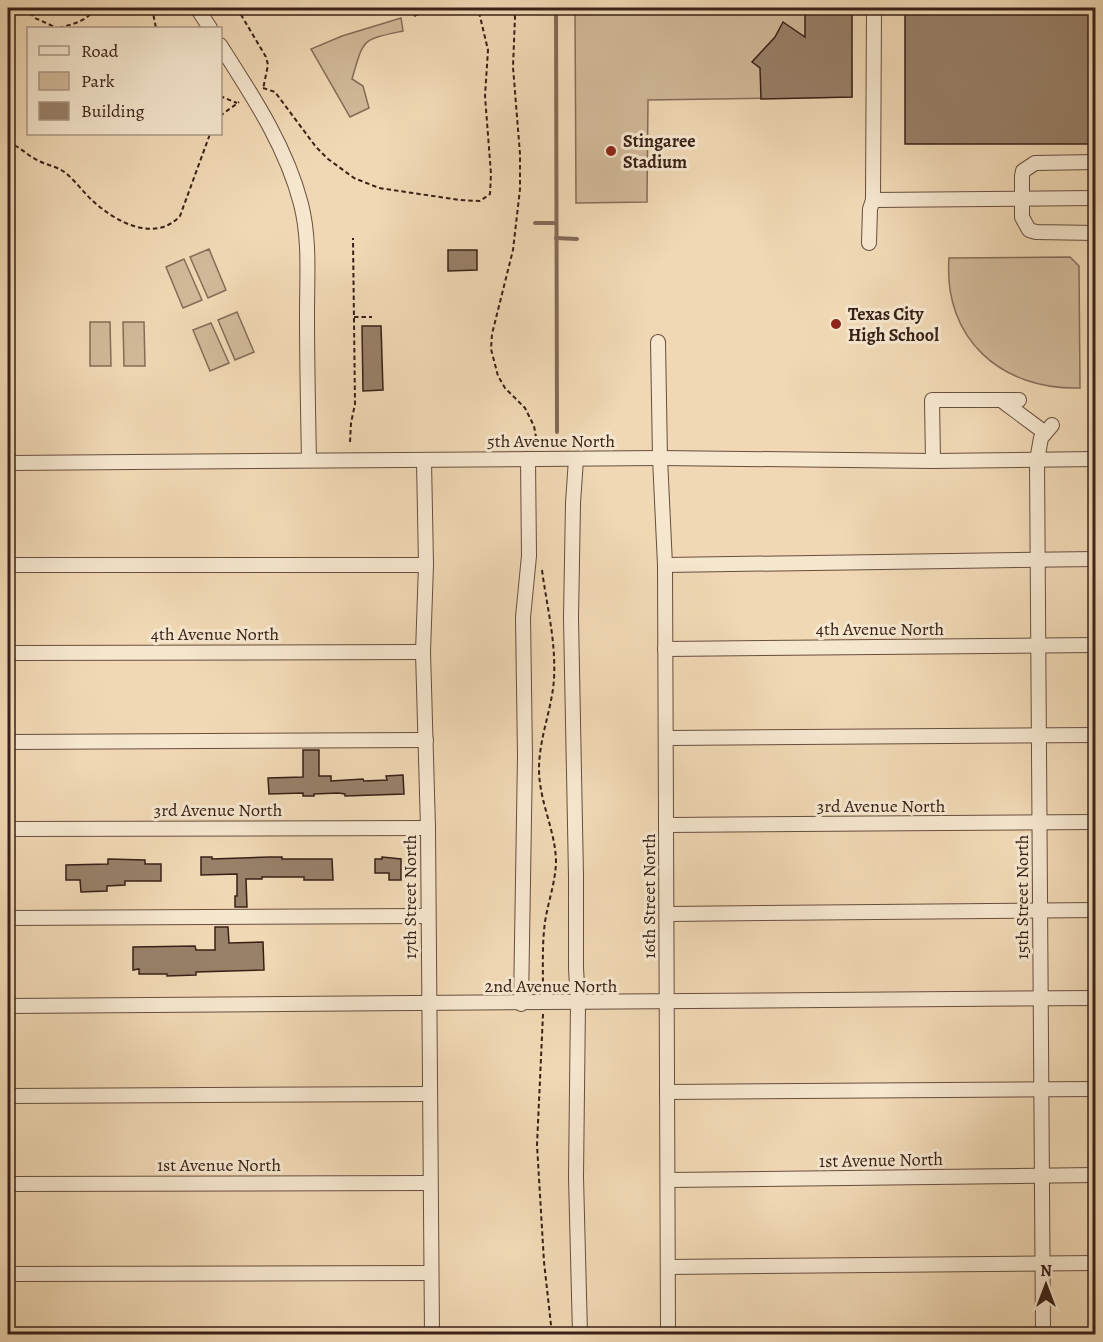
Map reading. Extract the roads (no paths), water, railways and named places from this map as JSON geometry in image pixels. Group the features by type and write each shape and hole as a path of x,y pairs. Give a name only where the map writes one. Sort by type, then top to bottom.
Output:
{"street":[{"path":"197,8 209,27"},
{"path":"869,243 870,208 873,200 874,8"},
{"path":"222,48 252,94 278,142 291,172 301,205 306,232 309,460"},
{"path":"1095,162 1035,163 1023,171 1022,199 1022,217 1029,230 1095,233"},
{"path":"873,200 1095,198"},
{"name":"16th Street North","path":"658,342 665,565 668,1335"},
{"path":"933,461 932,400 1019,400"},
{"name":"15th Street North","path":"1000,400 1048,428 1038,449 1037,460 1043,1335"},
{"name":"5th Avenue North","path":"8,463 660,458 933,461 1095,459"},
{"path":"521,1004 525,756 522,617 529,556 528,459"},
{"path":"576,459 571,618 578,1003 576,1177 580,1335"},
{"name":"17th Street North","path":"424,460 426,565 423,651 428,828 432,1335"},
{"path":"665,565 1095,559"},
{"path":"8,565 426,565"},
{"name":"4th Avenue North","path":"665,649 1095,645"},
{"name":"4th Avenue North","path":"8,653 423,651"},
{"path":"666,738 1095,735"},
{"path":"8,742 426,740"},
{"name":"3rd Avenue North","path":"667,825 1095,822"},
{"name":"3rd Avenue North","path":"8,829 428,828"},
{"path":"667,914 1095,910"},
{"path":"8,918 428,916"},
{"name":"2nd Avenue North","path":"8,1006 429,1005 1095,998"},
{"path":"667,1092 1095,1089"},
{"path":"8,1096 430,1094"},
{"name":"1st Avenue North","path":"668,1180 1095,1175"},
{"name":"1st Avenue North","path":"8,1184 430,1183"},
{"path":"668,1267 1095,1263"},
{"path":"8,1274 431,1273"}],"waterway":[{"path":"556,8 557,432"},
{"path":"535,223 556,223"},
{"path":"556,238 577,239"}],"place":[{"name":"Stingaree Stadium","path":"611,151"},
{"name":"Texas City High School","path":"836,324"}]}
